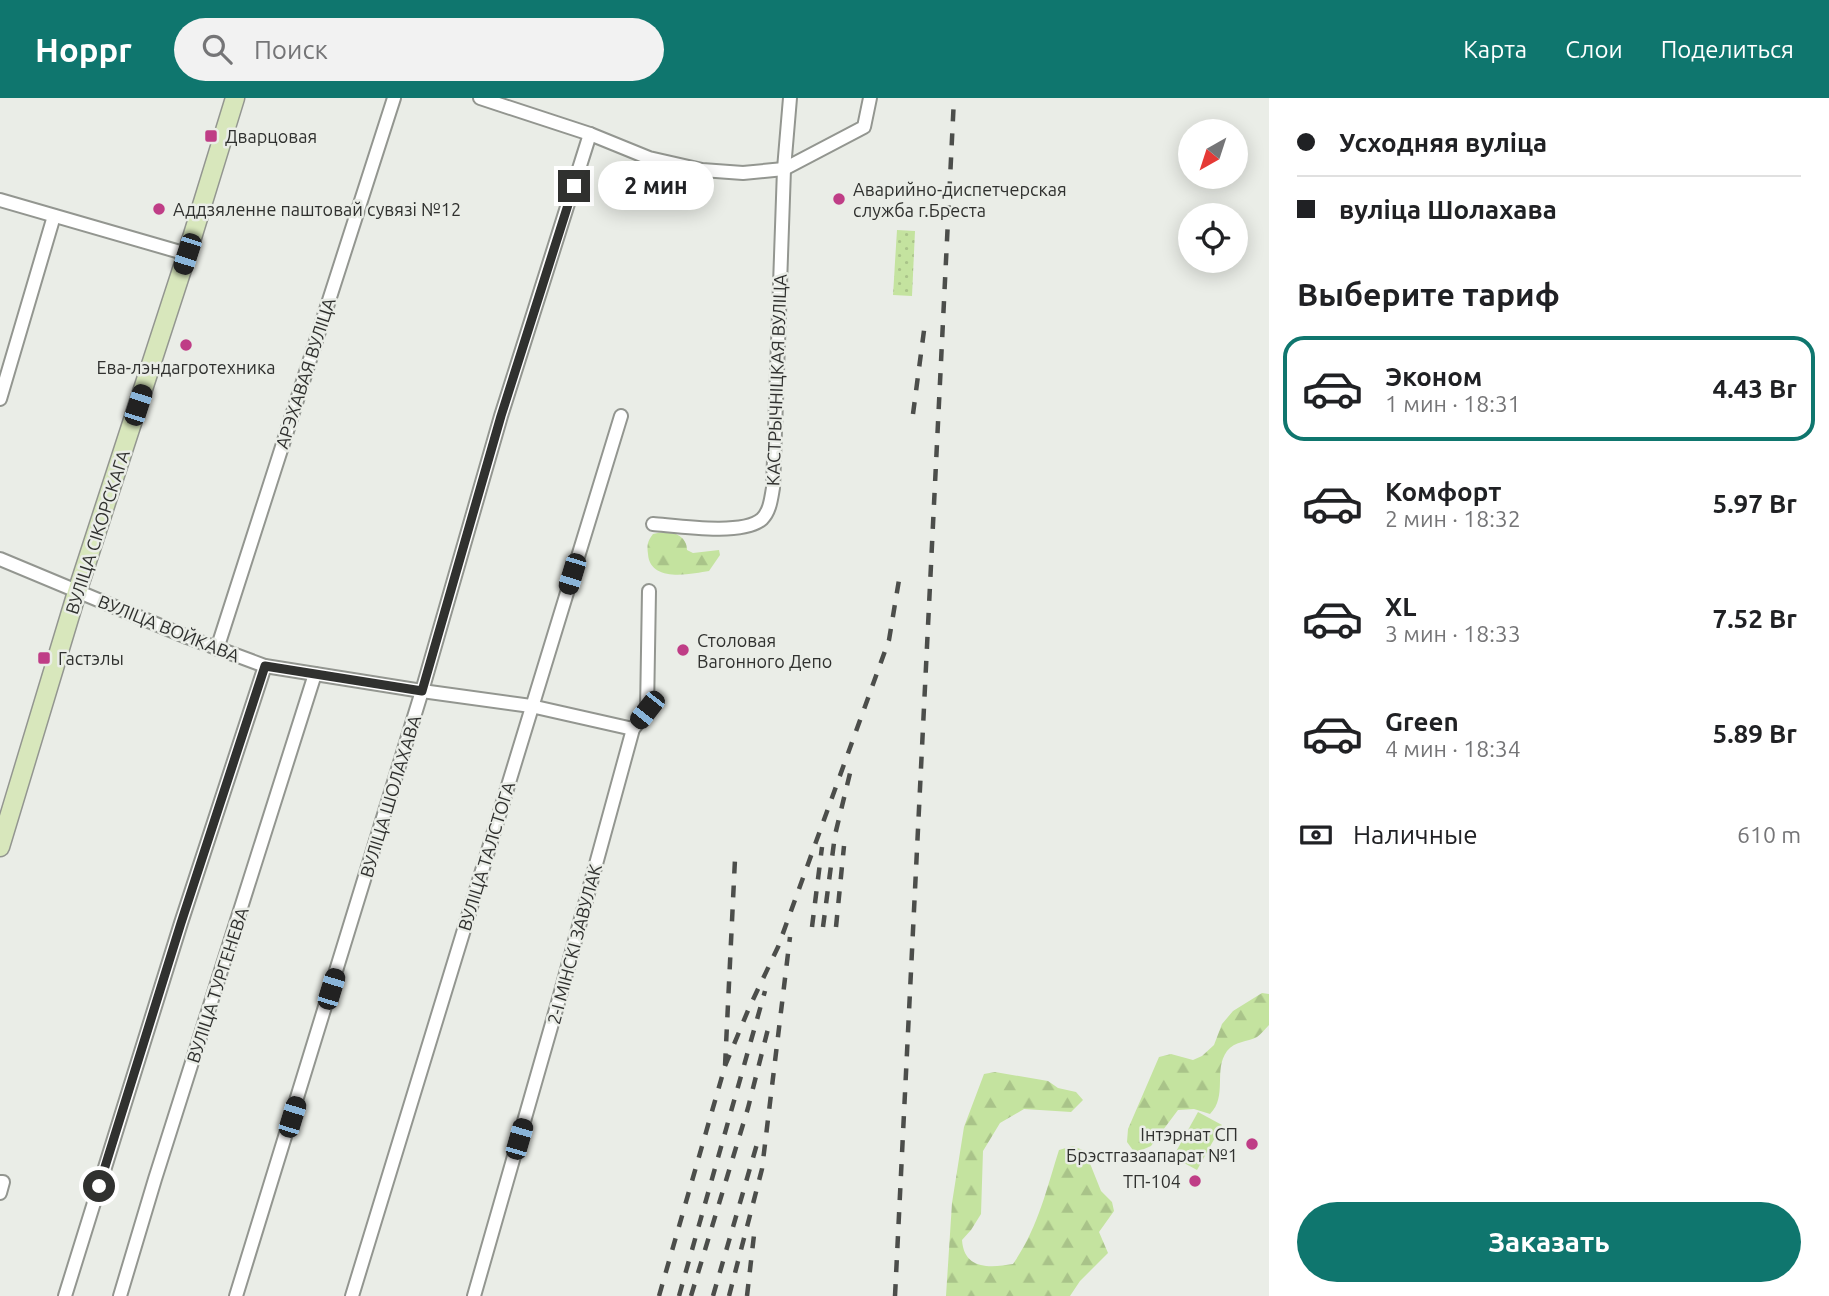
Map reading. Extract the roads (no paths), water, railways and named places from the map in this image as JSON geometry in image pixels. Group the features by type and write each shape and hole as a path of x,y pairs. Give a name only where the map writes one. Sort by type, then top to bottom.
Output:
{"street":[{"name":"ВУЛІЦА СІКОРСКАГА","path":"0,847 3,825 235,98"},
{"name":"АРЭХАВАЯ ВУЛІЦА","path":"217,649 394,98"},
{"path":"480,98 590,134 649,158 702,170 743,173 784,169 864,127 870,98"},
{"name":"КАСТРЫЧНІЦКАЯ ВУЛІЦА","path":"653,524 726,529 755,524 764,518 769,507 773,488 784,169 790,98"},
{"name":"ВУЛІЦА ШОЛАХАВА","path":"236,1296 422,691 501,416 590,134"},
{"path":"0,200 187,254"},
{"path":"0,398 54,216"},
{"name":"ВУЛІЦА ТАЛСТОГА","path":"352,1296 621,416"},
{"name":"ВУЛІЦА ВОЙКАВА","path":"0,559 217,649 265,666 531,706 632,729"},
{"name":"2-І МІНСКІ ЗАВУЛАК","path":"474,1296 556,1012 632,729 647,710 649,591"},
{"path":"65,1296 181,923 265,666"},
{"name":"ВУЛІЦА ТУРГЕНЕВА","path":"120,1296 315,674"},
{"path":"0,1181 3,1182 0,1193"}],"railway":[{"path":"895,1296 954,98"},
{"path":"913,414 925,323"},
{"path":"725,1066 778,947 889,640 900,574"},
{"path":"823,927 835,835 852,765"},
{"path":"836,927 844,846"},
{"path":"812,927 822,847"},
{"path":"659,1296 725,1066 735,859"},
{"path":"729,1296 762,1169 790,937"},
{"path":"679,1296 765,991"},
{"path":"691,1296 748,1108 770,1021"},
{"path":"713,1296 757,1144"},
{"path":"747,1296 754,1235"}],"place":[{"name":"Дварцовая","path":"211,136"},
{"name":"Аварийно-диспетчерская служба г.Бреста","path":"839,199"},
{"name":"Аддзяленне паштовай сувязі №12","path":"159,209"},
{"name":"Ева-лэндагротехника","path":"186,345"},
{"name":"Столовая Вагонного Депо","path":"683,650"},
{"name":"Гастэлы","path":"44,658"},
{"name":"Інтэрнат СП Брэстгазаапарат №1","path":"1252,1144"},
{"name":"ТП-104","path":"1195,1181"}]}
